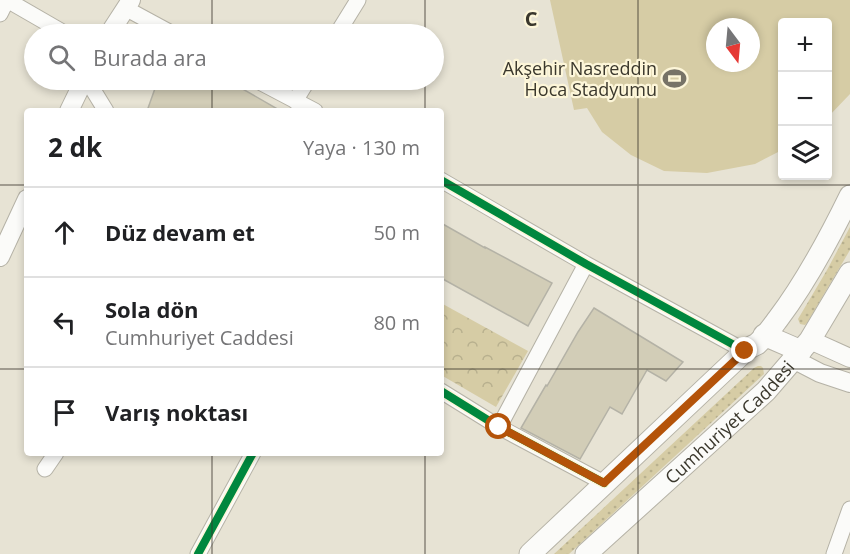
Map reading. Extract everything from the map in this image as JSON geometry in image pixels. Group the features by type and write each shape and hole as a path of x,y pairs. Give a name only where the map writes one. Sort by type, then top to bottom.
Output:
{"main road":[{"name":"Cumhuriyet Caddesi","path":"530,554 745,351 757,343 787,307 805,279 850,196"},
{"name":"Cumhuriyet Caddesi","path":"586,554 766,391 801,350 850,273"},
{"path":"764,335 801,350"}],"street":[{"path":"0,14 7,0 49,24"},
{"path":"343,24 358,0"},
{"path":"115,24 128,4 158,24"},
{"path":"71,108 80,90"},
{"path":"92,90 104,108"},
{"path":"275,90 309,108"},
{"path":"295,101 302,90"},
{"path":"444,182 586,264 745,351"},
{"path":"2,247 24,206"},
{"path":"499,427 586,264"},
{"path":"801,350 850,358"},
{"path":"801,350 820,373 850,383"},
{"path":"444,393 499,427 604,483"},
{"path":"45,469 54,456"},
{"path":"198,554 251,456"},
{"path":"834,554 850,510"}],"green space":[{"name":"Akşehir Nasreddin Hoca Stadyumu","path":"550,0 850,0 850,94 832,113 832,18 778,18 778,152 755,164 707,173 664,171 631,155 602,132 587,108 574,110"},
{"path":"850,227 850,250 807,323 800,324 798,319"},
{"path":"444,305 528,351 496,407 444,377"},
{"path":"758,366 763,368 764,374 569,554 554,554 754,368"}],"building":[{"path":"154,90 244,90 276,108 148,108"},
{"path":"444,225 552,283 528,326 444,280"},
{"path":"594,308 683,362 666,381 647,370 622,414 610,407 580,459 521,428"}],"cycle path":[{"path":"444,182 586,264 745,351"},
{"path":"444,393 499,427 604,483"},
{"path":"198,554 251,456"}],"place":[{"name":"Akşehir Nasreddin Hoca Stadyumu","path":"675,78"}],"route":[{"path":"499,427 604,483 745,351"}]}
